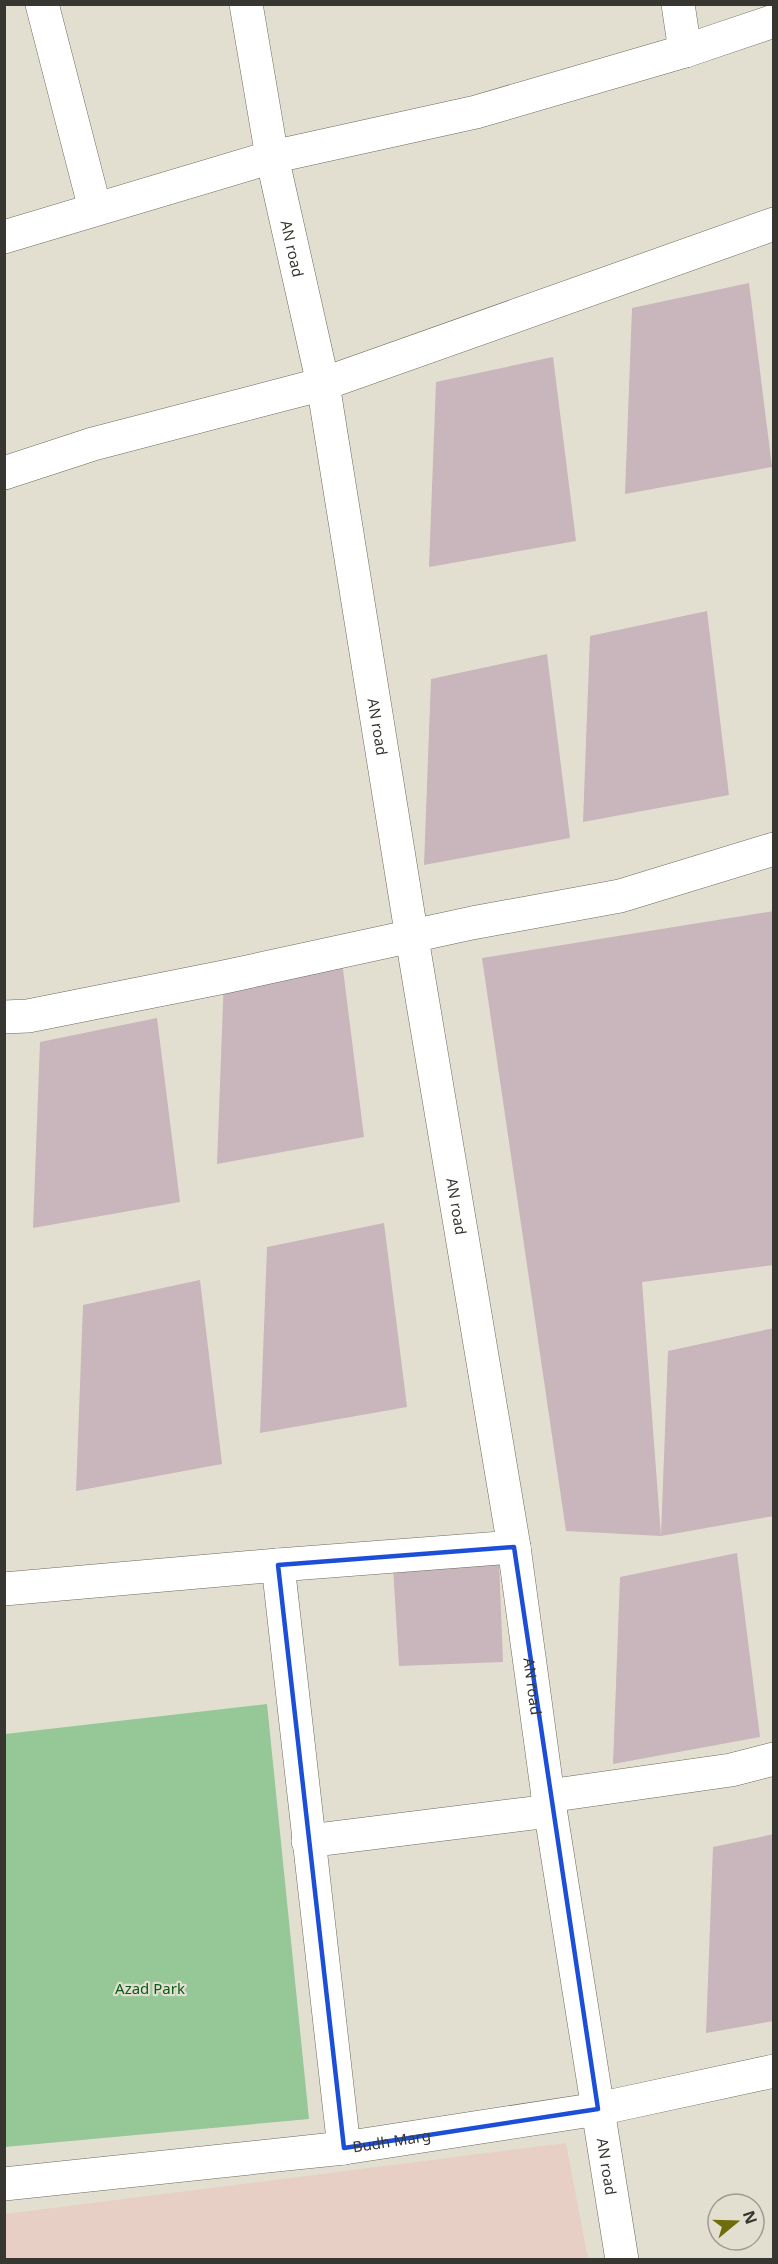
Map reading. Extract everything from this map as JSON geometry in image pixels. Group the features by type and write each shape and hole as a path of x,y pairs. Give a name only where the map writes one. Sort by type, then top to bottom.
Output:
{"street":[{"path":"42,4 95,208"},
{"name":"AN road","path":"246,4 272,157 323,384 411,938 514,1546 549,1804 622,2259"},
{"path":"678,4 685,51"},
{"path":"4,237 272,157 476,112 685,51 774,21"},
{"path":"4,473 93,444 323,384 774,224"},
{"path":"4,1017 40,1014 411,938 472,923 620,896 774,849"},
{"path":"4,1589 514,1546"},
{"path":"278,1565 344,2148"},
{"path":"308,1840 549,1804 731,1770 774,1759"},
{"name":"Budh Marg","path":"4,2184 344,2148 598,2109 774,2071"}],"highlighted area":[{"path":"514,1547 598,2109 344,2148 278,1565"}],"shaded area":[{"path":"566,2143 588,2259 5,2259 5,2214"}],"green space":[{"name":"Azad Park","path":"267,1704 309,2119 5,2147 5,1734"}],"building":[{"path":"749,283 772,467 625,494 632,308"},
{"path":"553,357 576,541 429,567 436,382"},
{"path":"707,611 729,795 583,822 590,636"},
{"path":"547,654 570,838 424,865 431,679"},
{"path":"774,911 774,1265 642,1282 661,1536 566,1531 482,958"},
{"path":"341,953 364,1137 217,1164 224,977"},
{"path":"157,1018 180,1202 33,1228 40,1042"},
{"path":"384,1223 407,1407 260,1433 267,1247"},
{"path":"200,1280 222,1464 76,1491 83,1305"},
{"path":"774,1328 774,1516 661,1536 668,1351"},
{"path":"737,1553 760,1737 613,1764 620,1577"},
{"path":"499,1562 503,1662 399,1666 393,1567"},
{"path":"774,1834 774,2021 706,2033 713,1847"}]}
